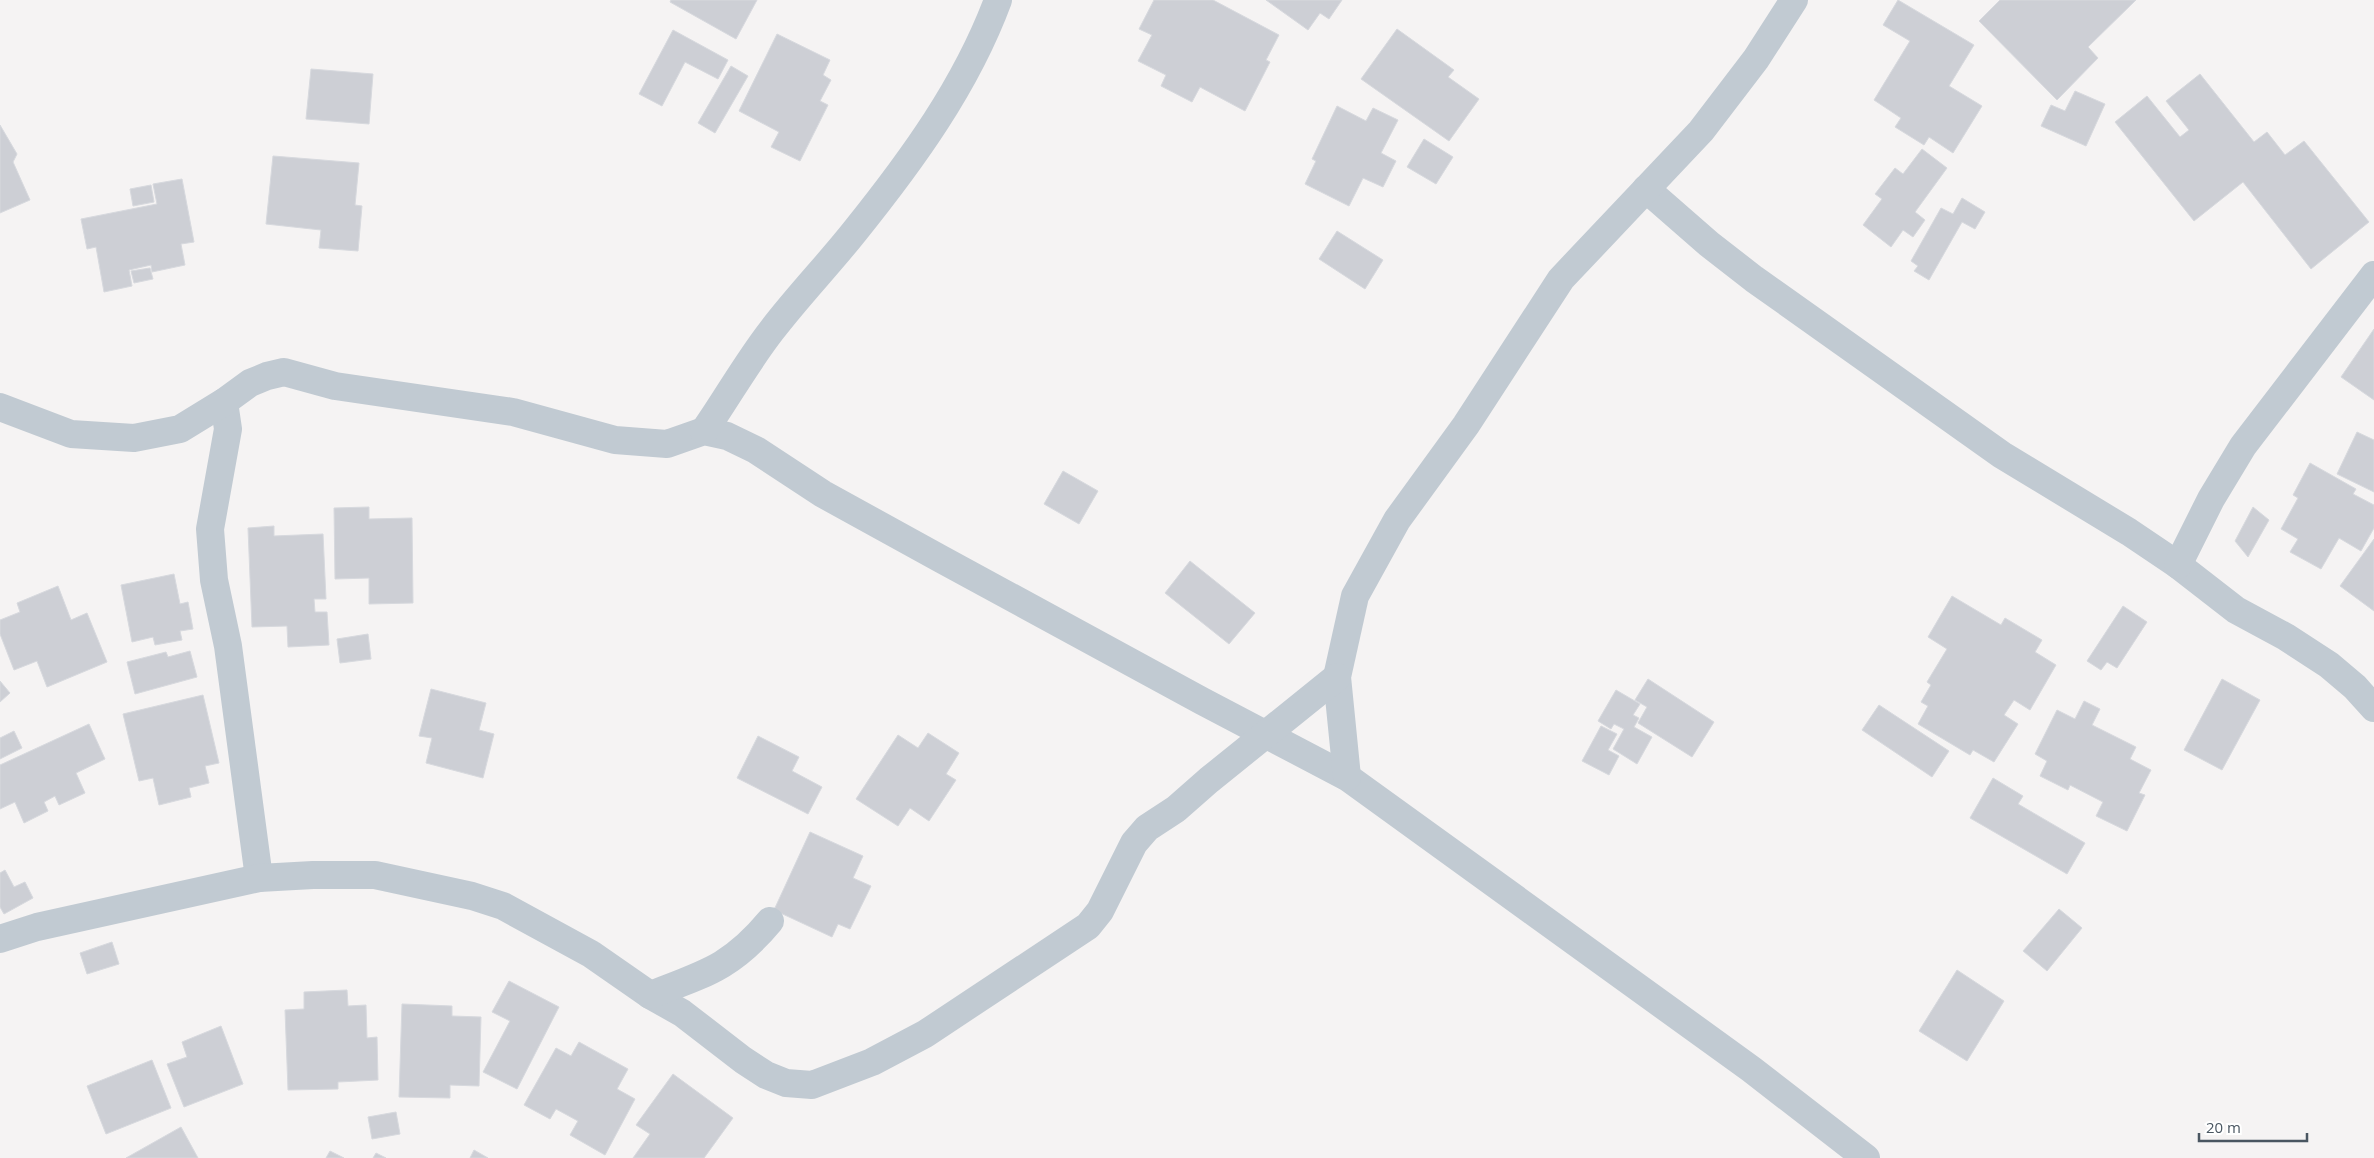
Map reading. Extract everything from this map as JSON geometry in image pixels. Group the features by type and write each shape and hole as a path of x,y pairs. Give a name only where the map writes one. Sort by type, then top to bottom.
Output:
{"street":[{"path":"704,431 771,331 856,230 935,124 960,85 986,31 998,0"},
{"path":"1347,777 1337,677 1355,596 1397,520 1466,425 1561,279 1701,131 1756,59 1794,0"},
{"path":"1646,189 1709,244 1754,279 2002,455 2129,532 2178,565 2236,610 2286,637 2329,665 2355,687 2374,708"},
{"path":"2178,565 2211,499 2243,446 2374,275"},
{"path":"0,407 71,434 134,438 180,429 224,402 250,383 284,372 335,386 513,412 615,440 666,444 704,431 727,436 756,450 823,494 1265,735 1347,777 1751,1069 1866,1158"},
{"path":"224,402 228,429 210,529 214,580 228,646 259,878"},
{"path":"0,939 62,921 259,878 314,875 375,875 472,896 503,906 591,954 650,995 682,1014 766,1075 786,1083 812,1085 872,1062 924,1034 1088,926 1100,911 1134,843 1147,828 1176,809 1209,780 1337,677"},
{"path":"650,995 714,970 736,956 770,921"}],"building":[{"path":"671,0 757,0 736,39 670,2"},
{"path":"1154,0 1213,0 1279,35 1266,60 1270,62 1245,111 1200,87 1192,102 1161,86 1166,75 1138,61 1152,35 1139,29"},
{"path":"1266,0 1342,0 1329,19 1320,13 1308,30"},
{"path":"1898,0 1974,45 1949,86 1982,106 1953,153 1929,137 1924,145 1895,127 1901,118 1874,100 1910,41 1883,25"},
{"path":"2000,0 2136,0 2088,47 2098,58 2057,100 1979,21"},
{"path":"1397,29 1454,70 1448,77 1479,99 1449,141 1361,79"},
{"path":"673,30 728,60 718,79 685,62 662,106 639,94"},
{"path":"777,34 830,60 823,75 831,80 820,101 828,105 800,161 771,147 779,132 739,111"},
{"path":"731,66 748,76 715,133 698,123"},
{"path":"311,69 373,74 369,124 306,119"},
{"path":"2200,74 2254,142 2267,132 2285,155 2304,141 2369,222 2311,269 2243,182 2194,221 2115,122 2147,96 2180,137 2189,130 2166,101"},
{"path":"2075,91 2105,104 2086,146 2041,126 2051,105 2065,111"},
{"path":"1337,106 1366,121 1373,108 1398,120 1381,153 1396,161 1383,187 1363,178 1349,206 1305,184 1316,161 1312,159"},
{"path":"0,125 17,154 13,162 30,200 0,213"},
{"path":"1424,139 1453,157 1436,184 1407,167"},
{"path":"1922,149 1947,168 1915,212 1925,220 1913,237 1903,230 1891,247 1863,225 1882,199 1875,194 1895,168 1903,174"},
{"path":"273,156 359,163 355,205 362,206 358,251 319,248 321,230 266,224"},
{"path":"182,179 194,242 181,244 185,265 152,272 151,265 129,270 132,286 104,292 96,247 87,249 81,219 157,204 153,184"},
{"path":"151,185 154,202 133,206 130,189"},
{"path":"1962,198 1985,212 1975,229 1962,222 1929,280 1914,271 1918,266 1911,261 1941,208 1953,214"},
{"path":"1337,231 1383,260 1365,289 1319,259"},
{"path":"150,268 153,279 134,283 131,271"},
{"path":"2374,329 2374,400 2341,377"},
{"path":"2357,432 2374,440 2374,492 2337,474"},
{"path":"2310,463 2356,489 2353,494 2374,505 2374,528 2361,551 2339,538 2321,569 2290,552 2298,539 2281,529 2298,498 2293,495"},
{"path":"1063,471 1098,491 1079,524 1044,504"},
{"path":"369,507 369,519 412,518 413,603 369,604 369,578 335,579 334,508"},
{"path":"2253,507 2269,520 2248,557 2235,541"},
{"path":"274,526 274,536 323,534 326,599 314,599 315,612 327,612 329,645 288,647 287,626 252,627 248,528"},
{"path":"2374,539 2374,611 2340,586"},
{"path":"1190,561 1255,613 1229,644 1165,593"},
{"path":"174,574 180,604 188,602 193,629 180,631 182,640 155,645 153,637 132,642 121,585"},
{"path":"58,586 71,620 87,613 107,662 47,687 37,661 14,670 0,634 0,620 20,612 17,603"},
{"path":"1952,596 2001,625 2005,618 2042,640 2035,652 2056,665 2030,710 2014,700 2004,715 2018,724 1994,762 1973,750 1970,755 1918,724 1928,706 1921,702 1931,685 1927,682 1947,649 1928,637"},
{"path":"2123,606 2147,622 2117,668 2107,662 2101,670 2087,661"},
{"path":"368,634 371,659 340,663 337,639"},
{"path":"190,651 197,677 135,694 127,662 166,652 168,657"},
{"path":"1648,679 1714,722 1692,757 1638,723 1647,707 1635,700"},
{"path":"2222,679 2260,700 2222,770 2184,750"},
{"path":"0,681 10,693 0,702"},
{"path":"431,689 486,703 479,730 494,734 483,778 426,763 432,738 419,736"},
{"path":"1616,690 1640,704 1633,715 1639,718 1634,727 1652,737 1637,764 1613,749 1624,729 1614,724 1611,729 1598,721"},
{"path":"203,695 219,763 205,766 209,783 189,788 191,797 159,805 153,778 139,781 123,714"},
{"path":"2084,701 2100,709 2092,725 2136,747 2130,759 2151,770 2139,793 2145,795 2127,831 2096,816 2103,802 2070,785 2068,790 2040,776 2047,761 2035,754 2057,710 2075,719"},
{"path":"1879,705 1949,751 1932,777 1862,730"},
{"path":"89,724 105,759 76,773 85,793 59,805 55,796 44,802 48,811 24,823 15,802 0,809 0,765"},
{"path":"1601,726 1617,734 1608,750 1619,756 1609,775 1582,761"},
{"path":"14,731 22,748 0,759 0,738"},
{"path":"928,733 959,753 946,774 956,780 929,821 910,808 898,826 856,799 898,735 918,748"},
{"path":"758,736 799,757 792,771 822,787 808,814 737,778"},
{"path":"1993,778 2023,796 2018,804 2085,843 2067,874 1970,818"},
{"path":"810,832 863,856 853,878 871,886 850,929 838,924 832,937 774,910"},
{"path":"5,870 14,887 25,882 33,898 4,914 0,907 0,873"},
{"path":"2059,909 2082,928 2047,971 2023,951"},
{"path":"112,942 119,964 87,974 80,953"},
{"path":"1957,970 2004,1001 1967,1061 1919,1031"},
{"path":"509,981 559,1007 517,1089 483,1072 510,1021 492,1012"},
{"path":"347,990 348,1006 366,1005 367,1038 377,1037 378,1080 338,1082 338,1089 288,1090 285,1010 304,1009 304,992"},
{"path":"402,1004 452,1006 452,1016 481,1017 479,1086 450,1085 450,1098 399,1097"},
{"path":"221,1026 243,1084 184,1107 167,1064 187,1057 182,1042"},
{"path":"579,1042 628,1069 617,1089 635,1099 605,1155 570,1135 578,1121 556,1109 550,1119 524,1105 556,1048 571,1056"},
{"path":"152,1060 171,1108 106,1134 87,1086"},
{"path":"673,1074 733,1118 704,1158 633,1158 650,1134 636,1125"},
{"path":"396,1112 400,1134 372,1139 368,1117"},
{"path":"181,1127 198,1158 126,1158"},
{"path":"474,1150 488,1158 470,1158"},
{"path":"330,1151 344,1158 326,1158"},
{"path":"376,1153 386,1158 373,1158"}]}
